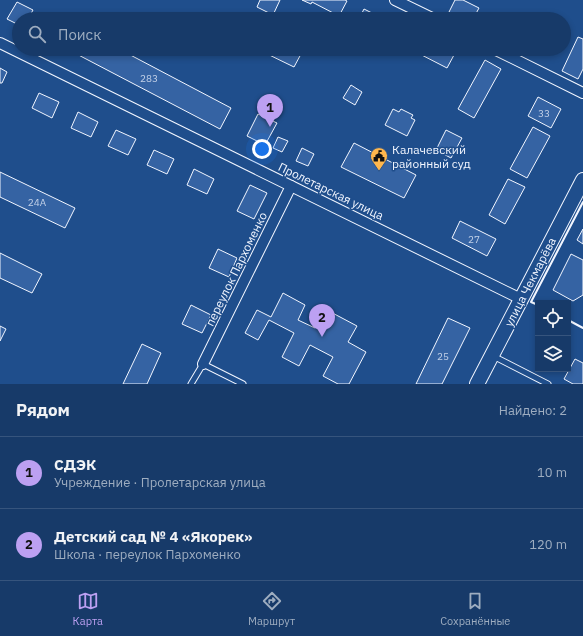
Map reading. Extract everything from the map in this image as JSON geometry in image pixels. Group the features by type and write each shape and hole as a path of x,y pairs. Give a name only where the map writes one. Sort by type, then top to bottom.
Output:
{"street":[{"path":"395,0 420,12"},
{"name":"Пролетарская улица","path":"0,43 12,49"},
{"name":"Пролетарская улица","path":"26,56 521,299"},
{"path":"508,56 583,93"},
{"name":"улица Чекмарёва","path":"477,384 583,180"},
{"name":"переулок Пархоменко","path":"203,364 291,186"}],"lane":[{"path":"492,356 548,384"},
{"path":"191,384 203,364 243,384"}],"building":[{"path":"260,0 280,0 274,12 267,12 257,7"},
{"path":"302,0 347,1 341,12 331,12 312,2 311,4"},
{"path":"455,0 463,0 479,8 477,12 449,12"},
{"path":"17,2 33,10 32,12 12,12 12,22 7,19"},
{"path":"364,9 370,12 362,12"},
{"path":"578,37 583,39 583,69 578,79 562,71 569,56 571,56 571,52"},
{"path":"80,56 132,56 231,108 220,129"},
{"path":"271,56 300,56 294,67"},
{"path":"424,56 453,56 447,68"},
{"path":"485,60 501,69 474,118 458,109"},
{"path":"0,68 7,72 2,83 0,83"},
{"path":"351,85 362,92 355,105 343,98"},
{"path":"39,93 59,102 52,118 32,108"},
{"path":"538,97 561,109 551,128 528,116"},
{"path":"393,109 399,112 401,109 413,115 411,118 415,120 407,136 385,125"},
{"path":"78,112 98,122 91,137 71,128"},
{"path":"258,114 277,123 265,145 247,136"},
{"path":"533,127 550,136 527,178 510,169"},
{"path":"116,130 136,139 128,155 108,146"},
{"path":"446,130 462,138 451,158 436,150"},
{"path":"278,137 288,141 282,152 273,148"},
{"name":"Калачевский районный суд","path":"354,143 416,175 404,198 341,167"},
{"path":"302,148 314,154 308,166 296,161"},
{"path":"154,150 174,159 167,174 147,165"},
{"path":"194,169 214,179 207,194 187,185"},
{"path":"0,172 75,208 65,228 0,197"},
{"path":"508,179 525,187 505,224 489,215"},
{"path":"250,185 267,193 254,219 237,211"},
{"path":"460,221 496,239 487,256 452,238"},
{"path":"583,229 583,244 577,240"},
{"path":"218,249 237,258 229,277 209,268"},
{"path":"0,253 42,274 32,293 0,278"},
{"path":"571,254 583,260 583,295 573,301 553,290"},
{"path":"283,293 305,305 298,320 315,328 325,309 357,326 348,342 366,352 349,384 338,384 323,376 333,357 310,345 299,366 282,357 294,333 269,320 258,340 245,333 257,310 271,317"},
{"path":"191,305 211,315 202,333 182,324"},
{"path":"448,318 470,328 442,384 416,384"},
{"path":"0,326 6,329 0,341"},
{"path":"142,344 161,353 147,384 123,384"},
{"path":"575,359 583,363 583,384 573,384 564,379 568,372 571,372 571,366"}],"wall":[{"path":"535,304 531,302 583,202"},
{"path":"571,322 583,328"}],"place":[{"name":"СДЭК","path":"270,127"},
{"name":"Калачевский районный суд","path":"379,171"},
{"name":"Детский сад № 4 «Якорек»","path":"322,337"}]}
